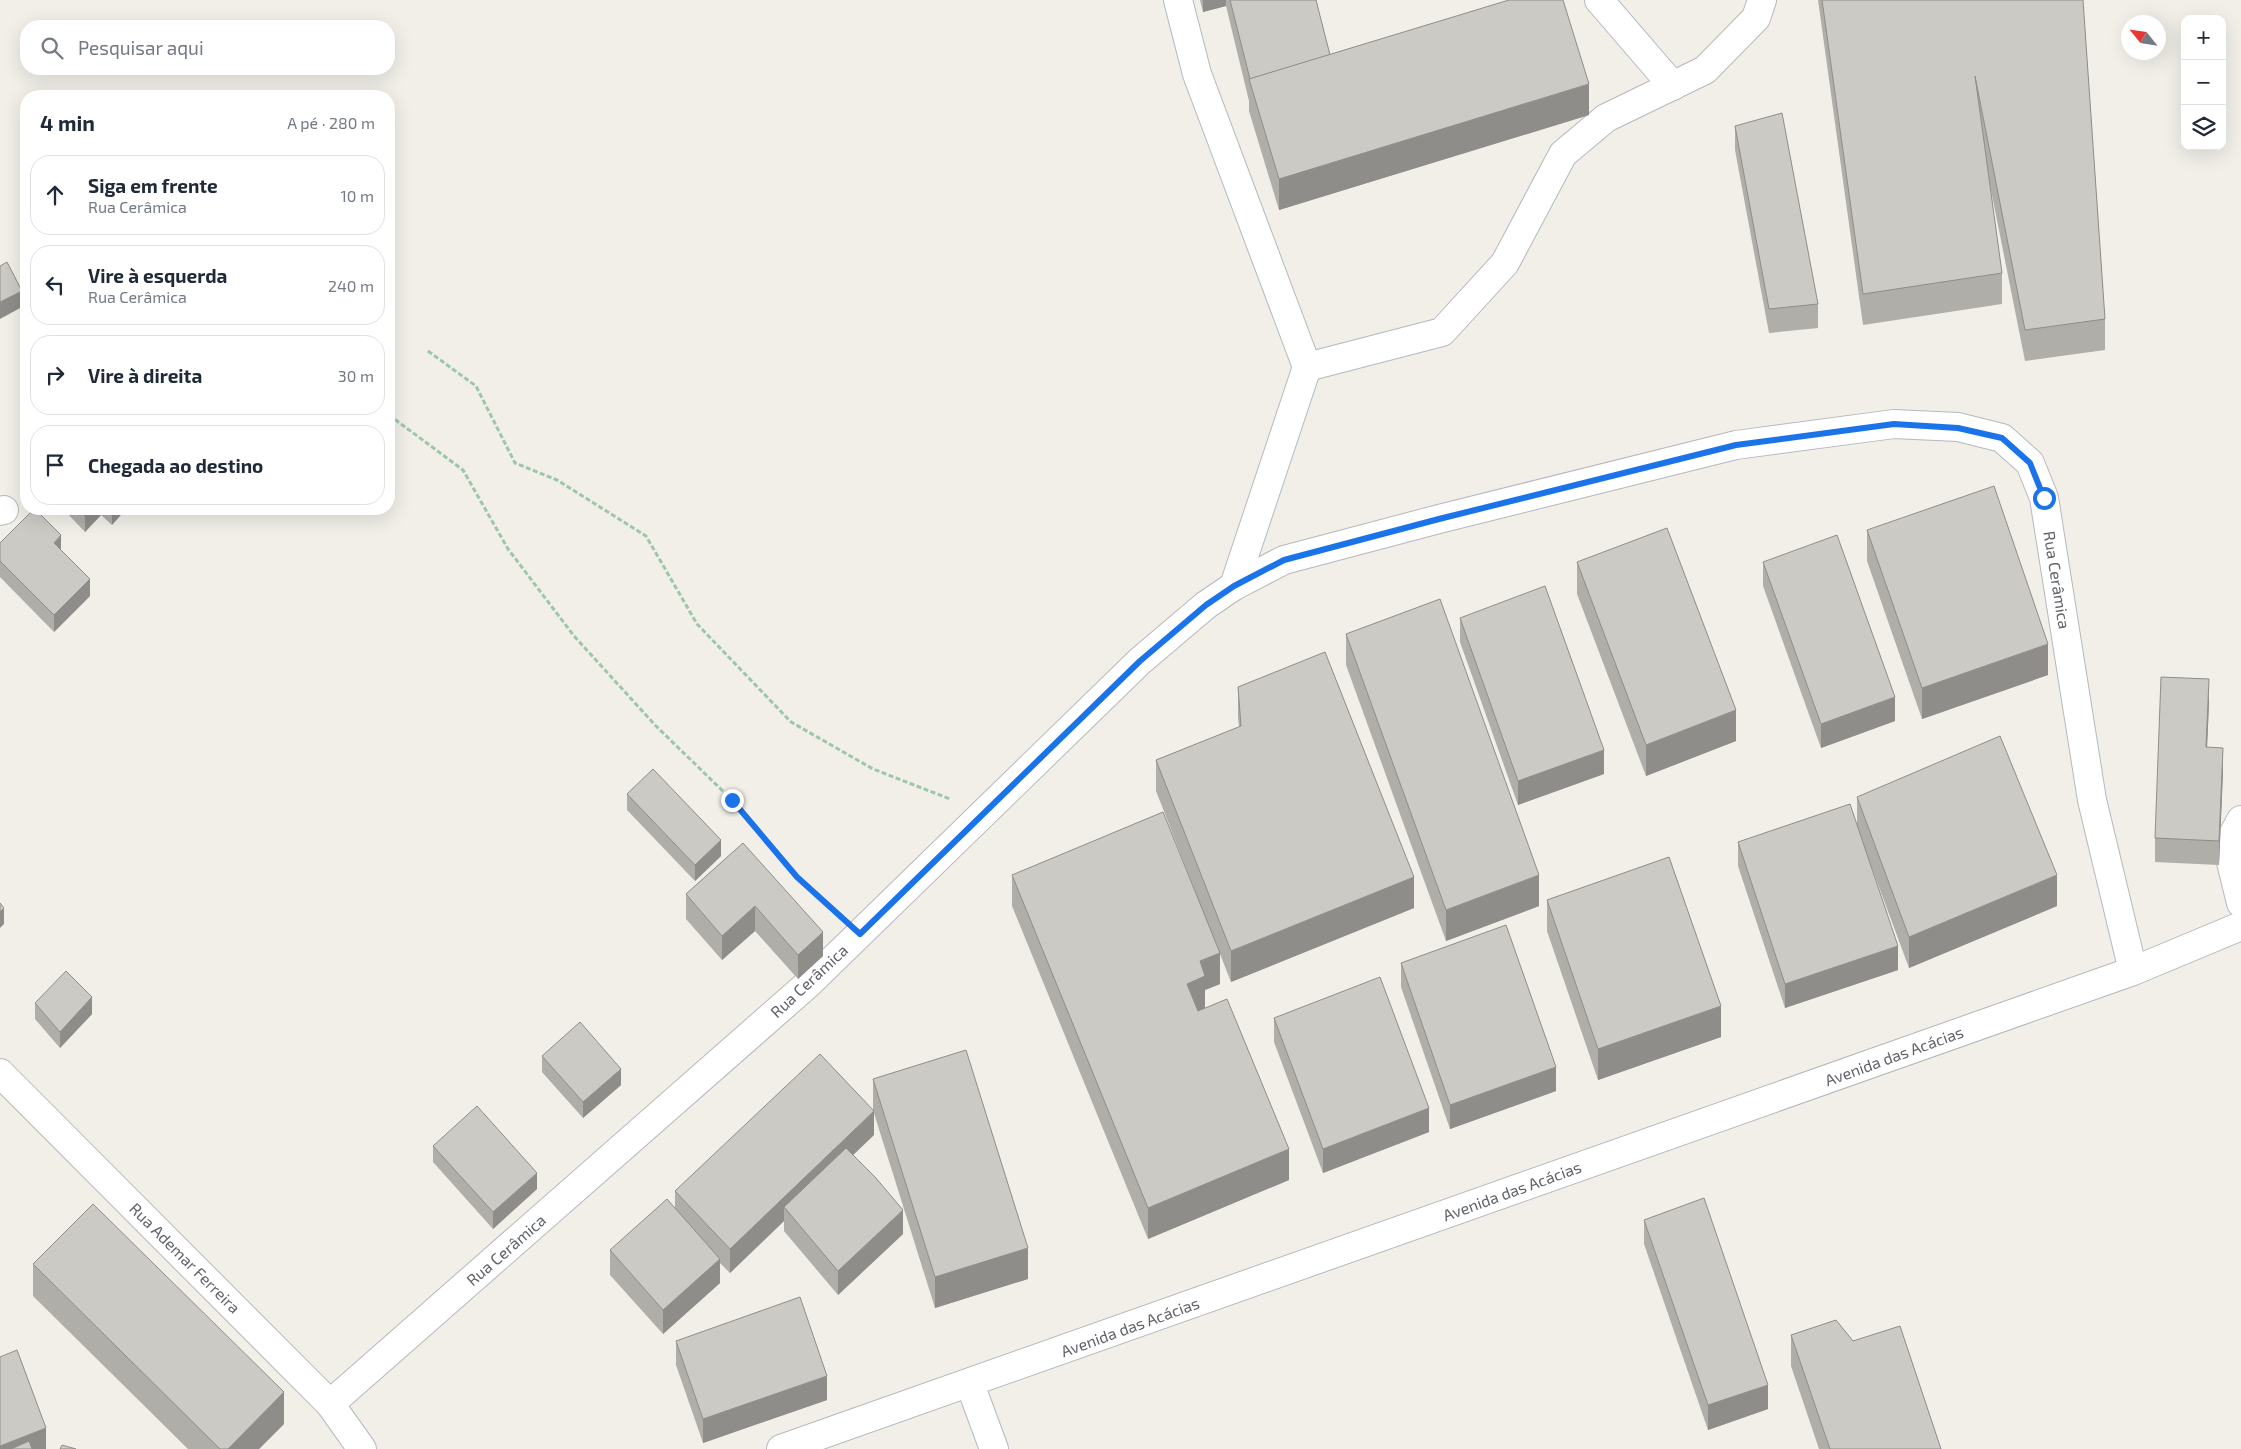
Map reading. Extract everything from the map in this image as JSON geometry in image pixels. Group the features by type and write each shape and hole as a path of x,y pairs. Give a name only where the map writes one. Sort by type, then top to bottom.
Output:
{"street":[{"path":"1178,0 1197,74 1306,367 1234,586"},
{"path":"1599,0 1673,86"},
{"path":"1306,367 1442,332 1505,263 1563,154 1606,118 1705,70 1756,18 1762,0"},
{"name":"Rua Cerâmica","path":"330,1404 808,984 1140,661 1206,605 1234,586 1284,560 1439,519 1736,445 1894,424 1958,428 2002,438 2030,463 2044,498 2092,800 2133,971"},
{"path":"2241,820 2227,846 2241,903"},
{"name":"Avenida das Acácias","path":"780,1449 970,1384 2133,971 2241,926"},
{"name":"Rua Ademar Ferreira","path":"0,1074 330,1404 362,1449"},
{"path":"970,1384 994,1449"}],"path":[{"path":"428,351 476,386 515,463 557,480 646,536 697,624 791,722 873,769 985,813"},
{"path":"395,419 463,470 508,549 574,636 655,726 732,800 797,877 860,934"}],"building":[{"path":"1230,0 1316,0 1330,55 1250,79"},
{"path":"1509,0 1563,0 1589,84 1279,179 1249,79"},
{"path":"1822,0 2083,0 2105,319 2025,330 1975,76 2002,273 1863,294"},
{"path":"1782,113 1818,304 1769,309 1735,126"},
{"path":"7,262 20,287 20,292 0,302 0,266"},
{"path":"1994,486 2048,644 1922,688 1867,530"},
{"path":"28,515 41,515 61,535 54,543 90,579 54,615 0,561 0,543"},
{"path":"1667,528 1736,710 1646,745 1577,562"},
{"path":"1837,535 1895,697 1821,724 1763,562"},
{"path":"1545,586 1604,750 1518,781 1460,618"},
{"path":"1440,599 1539,875 1446,910 1346,634"},
{"path":"1325,652 1414,877 1231,951 1156,760 1241,726 1238,687"},
{"path":"2161,677 2209,679 2206,747 2223,748 2219,841 2155,838"},
{"path":"2000,736 2057,875 1909,937 1857,797"},
{"path":"653,769 721,840 695,865 627,794"},
{"path":"1850,804 1898,946 1785,984 1738,842"},
{"path":"1163,812 1220,953 1200,961 1205,976 1187,984 1198,1011 1227,999 1289,1149 1148,1208 1012,875"},
{"path":"743,843 823,932 798,955 755,906 722,936 686,894"},
{"path":"1669,857 1721,1006 1598,1049 1547,900"},
{"path":"0,903 4,908 0,912"},
{"path":"1506,925 1556,1067 1450,1105 1401,963"},
{"path":"66,971 92,997 60,1032 35,1003"},
{"path":"1380,977 1429,1108 1323,1149 1274,1018"},
{"path":"580,1022 621,1069 583,1102 542,1056"},
{"path":"966,1050 1028,1248 935,1277 873,1079"},
{"path":"820,1054 874,1111 730,1249 675,1191"},
{"path":"477,1106 537,1173 493,1212 433,1146"},
{"path":"846,1148 875,1177 903,1210 838,1271 784,1207"},
{"path":"1704,1198 1768,1385 1708,1405 1644,1220"},
{"path":"667,1199 720,1259 663,1310 610,1250"},
{"path":"93,1204 284,1392 228,1449 220,1449 33,1264"},
{"path":"800,1297 827,1376 703,1419 676,1341"},
{"path":"1836,1320 1853,1341 1900,1326 1941,1449 1830,1449 1791,1335"},
{"path":"17,1350 46,1428 0,1446 0,1357"},
{"path":"29,1441 32,1449 11,1449"},
{"path":"62,1445 76,1449 60,1449"}],"route":[{"path":"732,800 797,877 860,934 1140,661 1206,605 1234,586 1284,560 1439,519 1736,445 1894,424 1958,428 2002,438 2030,463 2044,498"}]}
